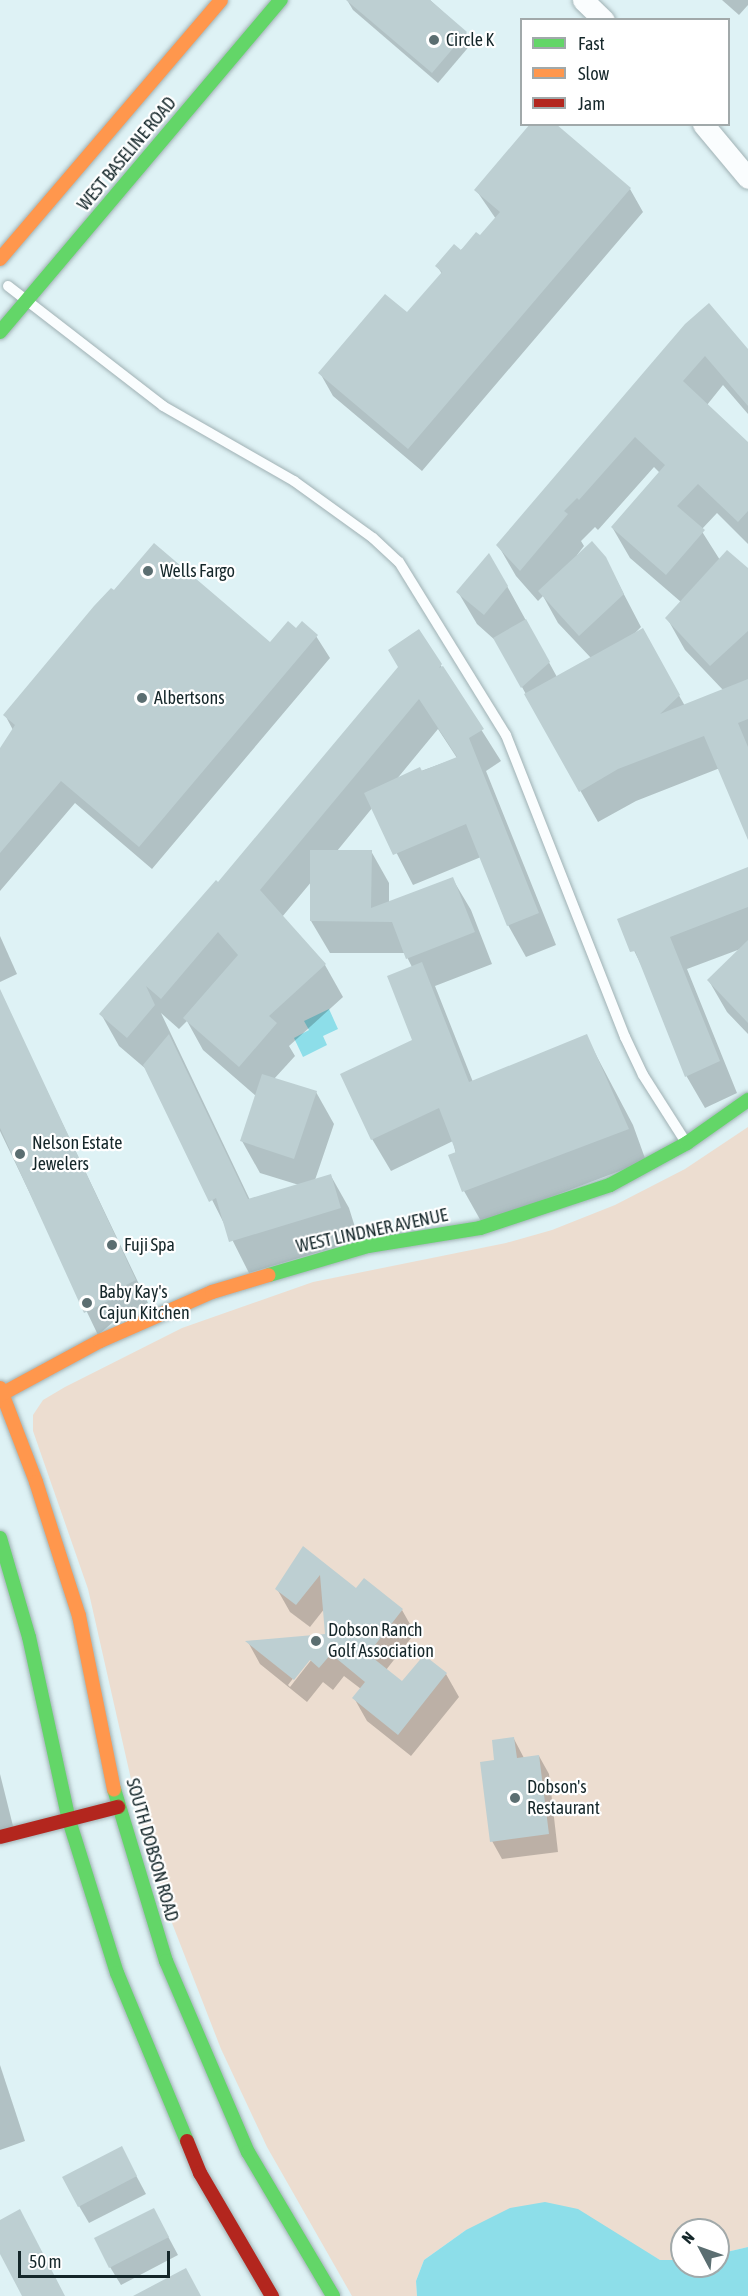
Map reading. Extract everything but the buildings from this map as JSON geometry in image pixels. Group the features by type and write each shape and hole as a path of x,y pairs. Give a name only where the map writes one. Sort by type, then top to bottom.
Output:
{"main road":[{"name":"WEST BASELINE ROAD","path":"0,259 221,0"},
{"name":"WEST BASELINE ROAD","path":"0,332 281,0"},
{"name":"WEST LINDNER AVENUE","path":"1,1392 100,1341 212,1292 283,1268 368,1246 480,1228 533,1213 610,1185 687,1143 748,1100"},
{"name":"SOUTH DOBSON ROAD","path":"1,1392 36,1482 79,1616 118,1807 146,1904 216,2082 276,2203 333,2296"},
{"path":"0,1538 29,1638 69,1820 117,1973 172,2113 200,2174 272,2296"},
{"path":"0,1837 118,1807"}],"street":[{"path":"584,0 602,18"},
{"path":"705,126 748,178"}],"lane":[{"path":"8,286 163,406 294,481 373,538 399,562 506,735 625,1037 643,1075 687,1143"}],"shaded area":[{"path":"748,1127 748,2247 730,2251 730,2218 670,2218 670,2260 660,2260 621,2238 466,2230 424,2260 416,2281 417,2296 352,2296 267,2147 221,2049 172,1923 140,1819 88,1589 33,1431 33,1415 43,1400 65,1387 182,1328 313,1282 506,1243 552,1230 615,1205 685,1169"}],"water":[{"path":"329,1009 338,1029 323,1036 327,1045 303,1057 294,1038 309,1030 304,1021"},
{"path":"545,2202 578,2209 660,2260 670,2260 670,2278 730,2278 730,2251 748,2247 748,2296 417,2296 416,2281 424,2260 466,2230 510,2208"}],"traffic: fast":[{"path":"0,332 281,0"},
{"path":"269,1275 368,1246 480,1228 610,1185 687,1143 748,1100"},
{"path":"0,1538 29,1637 69,1820 117,1973 187,2141"},
{"path":"114,1789 166,1961 248,2152 333,2296"}],"traffic: slow":[{"path":"0,259 221,0"},
{"path":"0,1395 100,1341 212,1292 269,1275"},
{"path":"0,1388 36,1482 79,1616 114,1789"}],"traffic: jam":[{"path":"0,1837 118,1807"},
{"path":"187,2141 200,2173 272,2296"}],"place":[{"name":"Circle K","path":"434,40"},
{"name":"Wells Fargo","path":"148,571"},
{"name":"Albertsons","path":"142,698"},
{"name":"Nelson Estate Jewelers","path":"20,1154"},
{"name":"Fuji Spa","path":"112,1245"},
{"name":"Baby Kay's Cajun Kitchen","path":"87,1303"},
{"name":"Dobson Ranch Golf Association","path":"316,1641"},
{"name":"Dobson's Restaurant","path":"515,1798"}]}
